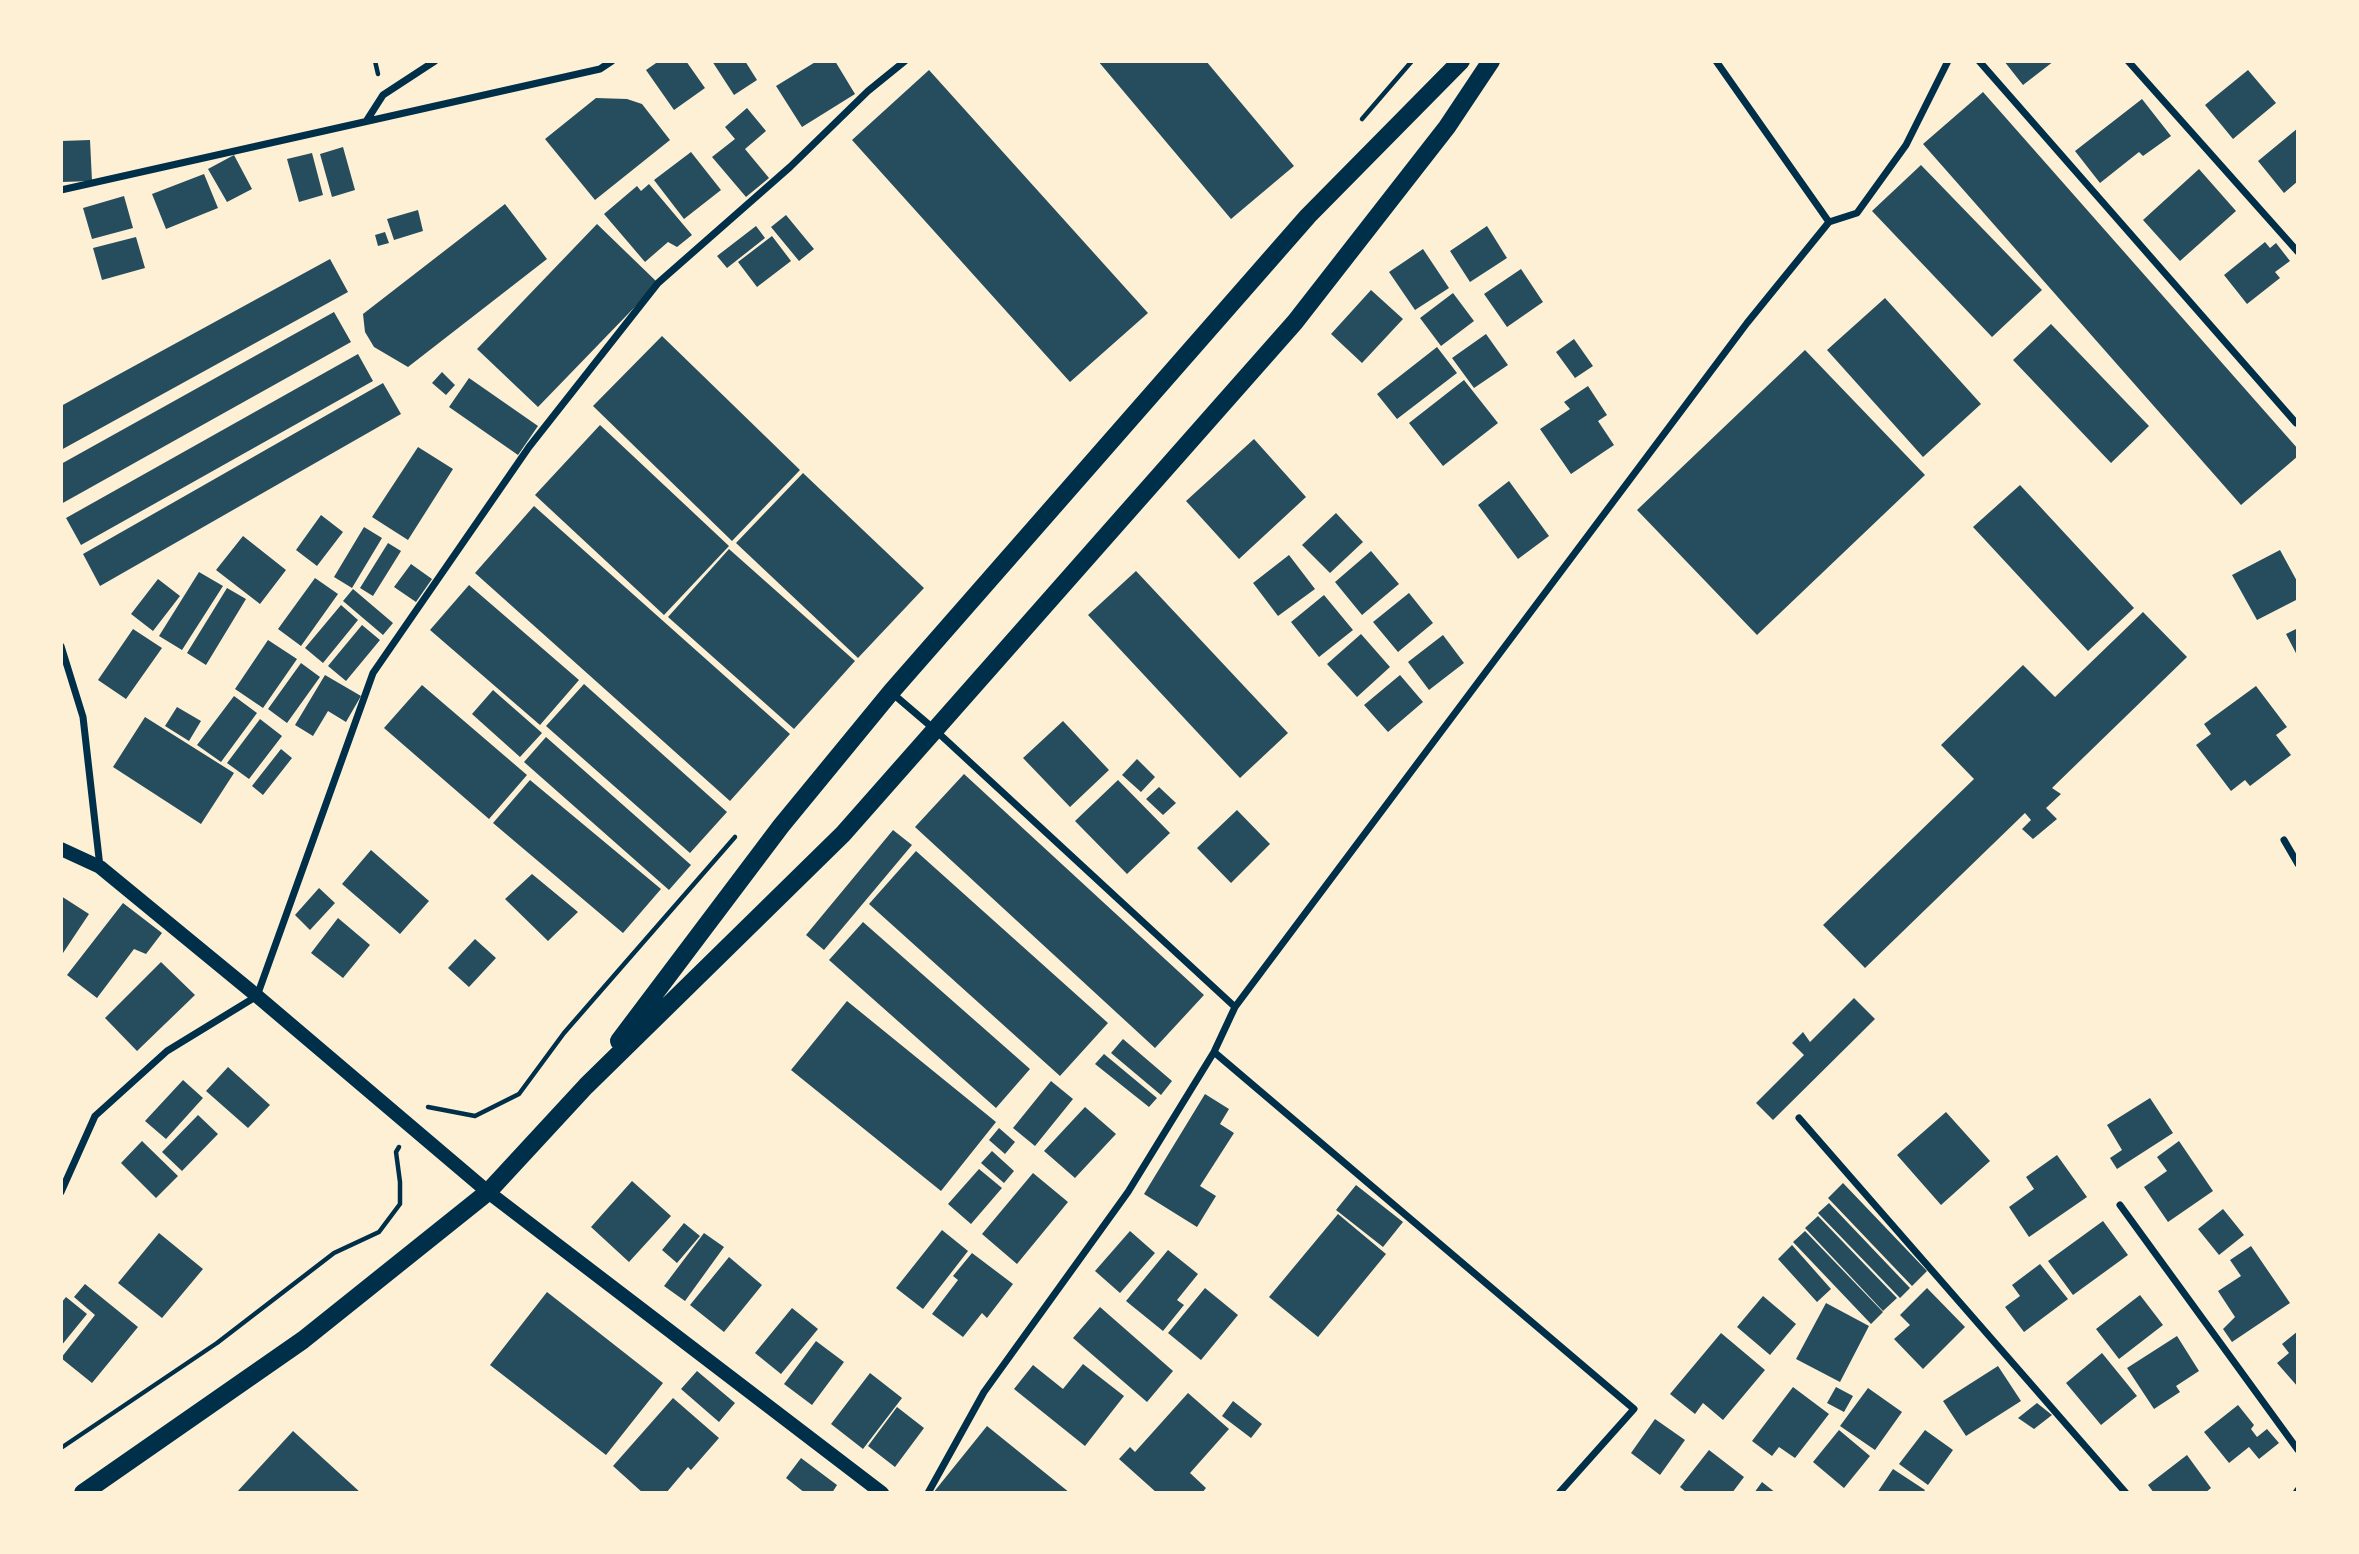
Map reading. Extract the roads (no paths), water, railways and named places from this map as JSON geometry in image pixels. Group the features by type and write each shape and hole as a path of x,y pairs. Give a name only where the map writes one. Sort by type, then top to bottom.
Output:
{"main road":[{"path":"586,1086 780,826 891,692 1308,216 1461,61"},
{"path":"83,1493 303,1340 488,1192 586,1086 843,835 1295,322 1447,127 1491,61"},
{"path":"61,849 100,867 488,1192 882,1493"}],"street":[{"path":"367,120 383,95 435,61"},
{"path":"61,190 600,69 612,61"},
{"path":"61,1192 95,1116 167,1051 257,996 373,673 529,447 658,283 905,61"},
{"path":"1716,61 1829,222"},
{"path":"928,1493 984,1392 1128,1192 1214,1052 1235,1007 1747,323 1829,222 1857,213 1906,145 1948,61"},
{"path":"1979,61 2296,423"},
{"path":"2128,61 2298,252"},
{"path":"61,646 83,717 100,867"},
{"path":"891,692 1235,1007"},
{"path":"2284,840 2298,864"},
{"path":"1214,1052 1634,1409 1559,1493"},
{"path":"1799,1118 2126,1493"},
{"path":"2120,1205 2298,1450"}]}
